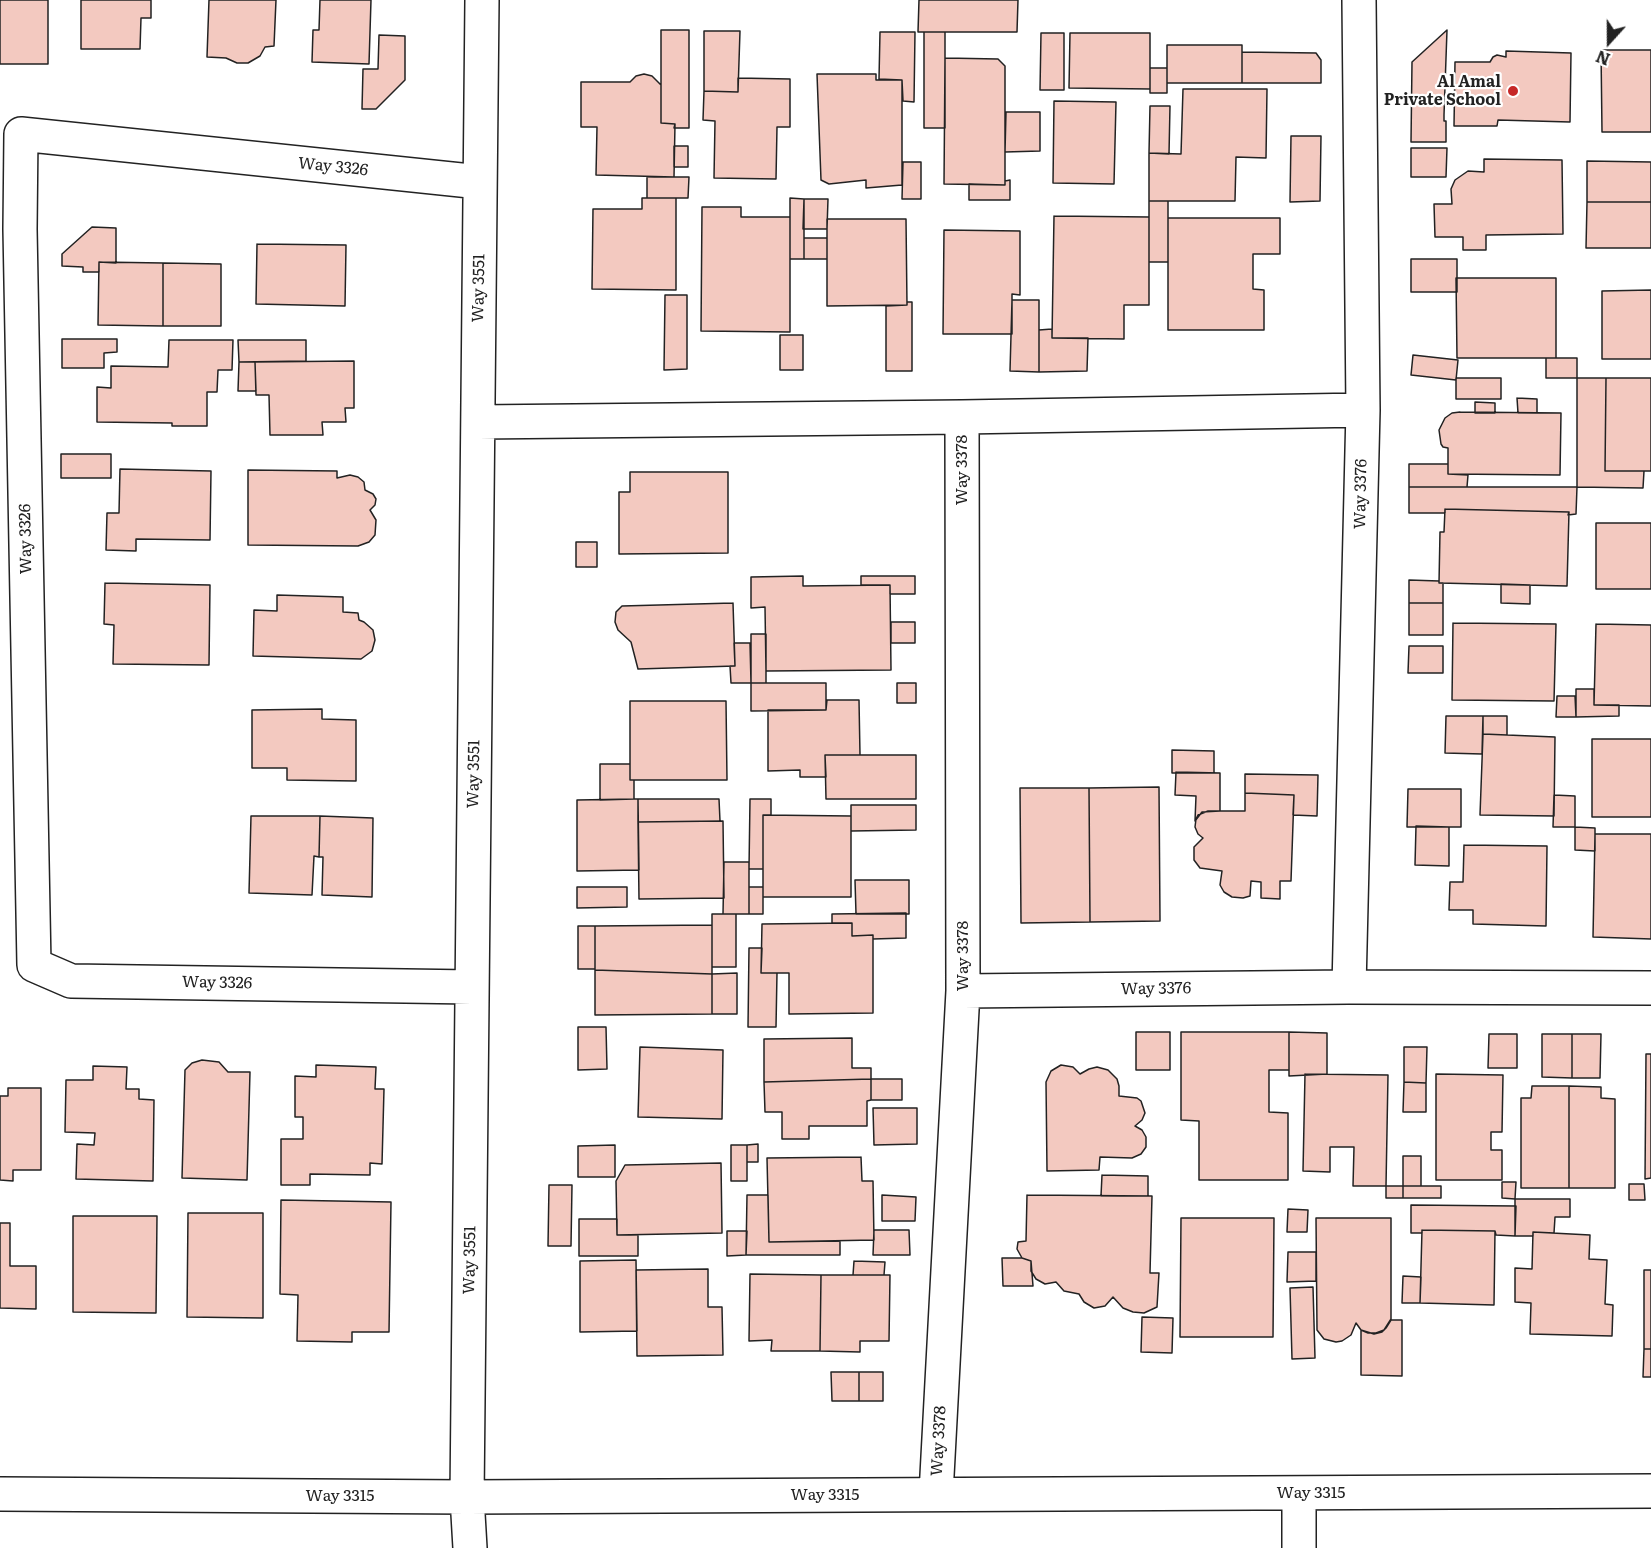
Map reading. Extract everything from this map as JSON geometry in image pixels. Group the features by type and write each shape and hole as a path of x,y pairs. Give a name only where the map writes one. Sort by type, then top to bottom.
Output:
{"street":[{"name":"Way 3551","path":"470,1548 467,1497 482,0"},
{"name":"Way 3376","path":"1349,987 1363,410 1359,0"},
{"name":"Way 3326","path":"472,987 71,981 34,965 20,229 21,134 480,182"},
{"name":"Way 3378","path":"478,422 1363,410"},
{"name":"Way 3378","path":"936,1494 963,991 962,417"},
{"name":"Way 3376","path":"963,991 1349,987 1651,988"},
{"name":"Way 3315","path":"0,1494 467,1497 1651,1491"},
{"path":"1299,1493 1299,1548"}],"building":[{"path":"0,0 48,0 48,64 0,64"},
{"path":"81,0 151,0 151,18 141,18 140,49 81,49"},
{"path":"209,0 276,0 274,46 265,47 260,56 248,63 207,57"},
{"path":"320,0 371,0 369,64 312,62 313,30 319,30"},
{"path":"919,0 1018,0 1017,32 918,32"},
{"path":"661,30 689,30 689,128 674,128 675,124 661,123"},
{"path":"1447,30 1444,115 1446,142 1411,142 1412,62"},
{"path":"704,31 740,31 738,92 704,91"},
{"path":"880,32 915,32 914,102 903,101 902,80 879,79"},
{"path":"924,32 945,32 945,128 924,128"},
{"path":"1041,33 1064,33 1064,90 1040,90"},
{"path":"1070,33 1150,33 1150,89 1069,88"},
{"path":"379,35 405,36 405,80 376,109 362,109 363,69 378,69"},
{"path":"1167,45 1242,45 1242,83 1167,83"},
{"path":"1601,50 1651,50 1651,132 1602,132"},
{"name":"Al Amal Private School","path":"1506,51 1571,53 1570,122 1498,120 1497,126 1454,126 1455,62 1490,62 1497,55 1506,57"},
{"path":"1242,52 1316,53 1321,60 1321,83 1242,83"},
{"path":"945,58 998,59 1005,66 1005,185 944,184"},
{"path":"1150,68 1167,68 1167,93 1150,93"},
{"path":"644,74 652,76 661,85 661,123 675,124 674,177 596,175 597,127 581,127 581,82 630,82 636,76"},
{"path":"817,74 876,74 876,80 902,80 902,185 866,188 866,180 829,184 821,180"},
{"path":"738,78 790,79 790,127 777,127 776,179 714,178 715,121 703,120 704,91 738,92"},
{"path":"1183,89 1267,89 1266,158 1236,157 1235,201 1149,201 1149,153 1181,154"},
{"path":"1054,101 1116,102 1114,184 1053,183"},
{"path":"1150,106 1170,106 1169,154 1149,153"},
{"path":"1006,112 1040,112 1040,151 1005,152"},
{"path":"1291,136 1321,136 1320,201 1290,202"},
{"path":"674,146 688,146 688,167 674,167"},
{"path":"1411,148 1447,148 1446,177 1411,177"},
{"path":"1484,159 1562,160 1563,234 1486,235 1486,250 1463,250 1463,237 1435,237 1434,204 1452,204 1451,189 1455,180 1468,171 1484,172"},
{"path":"1587,161 1651,162 1651,202 1587,202"},
{"path":"903,162 921,162 921,199 902,199"},
{"path":"647,177 689,177 688,198 647,198"},
{"path":"1010,180 1010,200 969,200 969,184 1005,185 1005,181"},
{"path":"642,198 676,198 676,290 592,289 593,209 642,209"},
{"path":"790,198 804,199 804,259 790,259"},
{"path":"804,199 828,199 827,229 803,229"},
{"path":"1149,201 1168,201 1168,262 1149,262"},
{"path":"1587,202 1651,202 1651,248 1586,248"},
{"path":"702,207 741,207 741,217 790,217 790,332 701,331"},
{"path":"1054,216 1149,217 1149,305 1124,305 1124,339 1052,338"},
{"path":"1168,218 1280,218 1280,254 1253,254 1253,289 1264,290 1264,330 1168,330"},
{"path":"827,219 906,219 907,305 827,306"},
{"path":"92,227 116,228 116,263 99,262 99,272 83,272 83,267 62,266 62,254"},
{"path":"944,230 1020,231 1020,295 1012,294 1012,334 943,334"},
{"path":"804,238 827,238 827,259 804,259"},
{"path":"257,244 346,245 345,306 256,304"},
{"path":"1411,259 1457,259 1457,292 1411,292"},
{"path":"99,262 163,263 163,326 98,325"},
{"path":"163,263 221,264 221,326 163,326"},
{"path":"1456,278 1556,278 1556,358 1457,358"},
{"path":"1651,290 1651,359 1602,359 1602,291"},
{"path":"665,295 687,295 687,369 664,370"},
{"path":"1012,300 1039,300 1039,372 1010,371"},
{"path":"907,302 912,302 912,371 886,371 886,306 907,305"},
{"path":"1052,329 1052,338 1088,338 1087,371 1039,372 1039,330"},
{"path":"780,335 803,335 803,370 780,370"},
{"path":"62,339 117,339 117,352 104,353 104,368 62,368"},
{"path":"169,340 233,340 232,370 218,370 217,392 207,392 207,426 97,422 97,387 111,388 111,366 168,367"},
{"path":"238,340 306,340 306,361 239,362"},
{"path":"1413,355 1458,360 1456,380 1411,375"},
{"path":"1546,358 1577,358 1577,378 1546,378"},
{"path":"354,361 354,408 345,408 346,422 322,422 323,435 270,435 269,395 256,395 255,362"},
{"path":"239,362 255,362 256,391 238,391"},
{"path":"1456,378 1501,378 1501,399 1456,399"},
{"path":"1577,378 1606,378 1605,471 1644,471 1643,488 1577,487"},
{"path":"1606,378 1651,378 1651,471 1605,471"},
{"path":"1517,398 1537,399 1537,413 1518,413"},
{"path":"1475,402 1495,403 1495,413 1475,413"},
{"path":"1452,413 1561,413 1560,475 1448,474 1448,448 1441,444 1439,430 1445,418"},
{"path":"61,454 111,454 111,478 61,478"},
{"path":"1409,464 1448,464 1448,474 1468,475 1467,487 1409,487"},
{"path":"120,469 211,471 210,540 136,539 136,551 106,550 107,513 119,513"},
{"path":"248,470 337,471 337,478 350,475 358,477 364,482 365,490 373,494 376,499 375,505 370,510 376,520 375,535 369,542 358,546 248,545"},
{"path":"630,472 728,472 728,553 619,554 619,492 630,492"},
{"path":"1409,487 1577,487 1576,514 1445,509 1445,513 1409,513"},
{"path":"1445,509 1569,512 1567,586 1439,583 1440,532 1444,532"},
{"path":"1596,523 1651,523 1651,589 1596,589"},
{"path":"576,542 597,542 597,567 576,567"},
{"path":"803,576 803,586 890,585 891,670 766,671 765,607 751,608 751,577"},
{"path":"861,576 915,576 915,594 890,594 890,585 861,585"},
{"path":"1409,580 1443,583 1443,603 1409,603"},
{"path":"105,583 210,585 209,665 113,664 114,625 104,624"},
{"path":"1501,584 1530,585 1530,604 1501,603"},
{"path":"277,595 343,597 343,612 358,613 359,620 373,630 375,640 372,651 361,659 253,656 254,610 277,611"},
{"path":"733,603 735,666 638,669 631,642 618,630 615,622 616,612 622,606"},
{"path":"1409,603 1443,603 1443,635 1409,635"},
{"path":"891,622 915,622 915,643 891,643"},
{"path":"1453,623 1556,624 1554,701 1452,700"},
{"path":"1596,624 1651,625 1651,706 1594,705"},
{"path":"751,634 766,634 766,683 751,683"},
{"path":"734,643 750,643 751,683 731,683 730,666 735,666"},
{"path":"1409,646 1443,646 1443,673 1408,673"},
{"path":"751,683 826,683 826,710 751,711"},
{"path":"897,683 916,683 916,703 897,703"},
{"path":"1576,689 1594,689 1594,705 1619,705 1619,716 1576,717"},
{"path":"1557,696 1575,696 1576,717 1556,717"},
{"path":"827,700 859,700 860,755 825,755 826,777 800,777 800,770 768,771 768,710 826,710"},
{"path":"630,701 726,701 727,780 630,780"},
{"path":"322,709 322,719 356,720 356,781 287,780 287,768 252,768 252,710"},
{"path":"1446,716 1483,716 1482,754 1445,753"},
{"path":"1483,716 1507,716 1507,735 1483,734"},
{"path":"1483,734 1555,737 1554,816 1480,815"},
{"path":"1592,739 1651,739 1651,817 1592,817"},
{"path":"1172,750 1214,751 1214,773 1172,773"},
{"path":"825,755 916,755 916,799 826,799"},
{"path":"600,764 630,764 630,780 634,780 634,799 600,800"},
{"path":"1176,772 1220,773 1220,811 1202,812 1195,821 1196,796 1175,795"},
{"path":"1245,774 1318,775 1317,816 1293,815 1294,795 1245,793"},
{"path":"1159,787 1160,921 1090,922 1089,788"},
{"path":"1020,788 1089,788 1090,922 1021,923"},
{"path":"1408,789 1461,789 1461,827 1407,827"},
{"path":"1245,793 1294,795 1291,881 1280,881 1280,899 1261,898 1261,882 1251,881 1250,896 1232,897 1224,892 1220,885 1222,871 1200,868 1194,860 1194,847 1203,838 1195,827 1198,815 1208,811 1245,811"},
{"path":"1554,795 1575,796 1575,827 1553,827"},
{"path":"638,799 639,870 577,871 577,800"},
{"path":"638,799 719,799 720,821 638,822"},
{"path":"750,799 771,799 771,815 763,815 763,869 749,869"},
{"path":"851,805 916,805 916,830 851,831"},
{"path":"763,815 851,816 851,897 763,897"},
{"path":"251,816 320,816 319,857 314,856 312,895 249,893"},
{"path":"320,816 373,818 372,897 322,895 323,857 319,857"},
{"path":"723,821 724,898 639,899 638,822"},
{"path":"1416,826 1449,827 1449,866 1415,865"},
{"path":"1575,827 1595,828 1595,851 1575,850"},
{"path":"1595,834 1651,834 1651,939 1593,937"},
{"path":"1464,845 1547,846 1546,926 1473,924 1473,910 1449,910 1450,882 1463,882"},
{"path":"724,862 749,862 749,914 723,914"},
{"path":"855,880 909,880 909,914 856,914"},
{"path":"577,887 627,887 627,907 577,908"},
{"path":"749,887 763,887 763,914 749,914"},
{"path":"906,913 906,938 873,939 873,935 852,936 852,923 832,923 832,914"},
{"path":"712,914 736,914 736,967 712,967"},
{"path":"852,923 852,936 873,935 873,1013 789,1014 789,973 761,973 762,924"},
{"path":"712,925 712,974 595,970 595,926"},
{"path":"578,926 595,926 595,969 578,969"},
{"path":"749,948 762,948 761,973 777,973 776,1027 748,1027"},
{"path":"595,970 712,974 712,1014 595,1015"},
{"path":"737,973 737,1014 712,1014 712,974"},
{"path":"578,1027 606,1027 607,1069 578,1070"},
{"path":"1136,1032 1170,1032 1170,1070 1136,1070"},
{"path":"1181,1032 1289,1032 1289,1070 1269,1070 1269,1112 1288,1113 1288,1180 1199,1180 1199,1121 1181,1120"},
{"path":"1289,1032 1327,1033 1327,1074 1289,1076"},
{"path":"1489,1034 1517,1034 1517,1068 1488,1068"},
{"path":"1542,1034 1572,1034 1572,1078 1542,1077"},
{"path":"1572,1034 1601,1034 1600,1078 1572,1078"},
{"path":"852,1038 852,1068 871,1068 871,1079 764,1082 764,1039"},
{"path":"640,1047 723,1050 722,1119 638,1117"},
{"path":"1404,1047 1427,1047 1426,1083 1404,1082"},
{"path":"1646,1054 1651,1054 1651,1178 1645,1179"},
{"path":"202,1060 219,1062 228,1072 250,1072 247,1180 182,1178 185,1070 192,1063"},
{"path":"316,1065 376,1067 375,1089 384,1089 382,1164 370,1163 370,1175 310,1174 310,1185 281,1185 281,1139 303,1139 303,1117 295,1117 295,1076 316,1077"},
{"path":"1061,1065 1073,1067 1080,1074 1097,1067 1108,1070 1117,1079 1119,1096 1137,1098 1141,1101 1145,1113 1142,1120 1135,1126 1142,1130 1146,1137 1146,1147 1141,1154 1132,1158 1100,1157 1099,1170 1047,1171 1046,1082 1051,1071"},
{"path":"93,1066 127,1067 126,1089 139,1089 139,1099 154,1100 153,1181 76,1179 77,1144 94,1145 95,1133 65,1132 66,1080 93,1080"},
{"path":"1305,1074 1388,1075 1386,1186 1353,1186 1354,1147 1330,1147 1330,1172 1303,1171"},
{"path":"1436,1074 1503,1075 1502,1132 1491,1132 1491,1150 1502,1150 1502,1180 1436,1180"},
{"path":"871,1079 871,1100 867,1101 867,1126 809,1126 809,1139 782,1139 782,1112 765,1112 764,1082"},
{"path":"871,1079 902,1079 902,1100 871,1100"},
{"path":"1404,1082 1426,1083 1426,1112 1403,1112"},
{"path":"1532,1086 1569,1086 1569,1188 1521,1188 1521,1098 1531,1098"},
{"path":"1569,1086 1601,1087 1601,1098 1615,1099 1615,1188 1569,1188"},
{"path":"8,1088 41,1088 41,1170 13,1170 13,1181 0,1180 0,1096 8,1096"},
{"path":"873,1108 917,1108 917,1144 874,1145"},
{"path":"758,1144 758,1162 747,1162 747,1145"},
{"path":"615,1145 615,1177 578,1177 578,1146"},
{"path":"731,1145 747,1145 747,1181 731,1181"},
{"path":"1403,1156 1421,1156 1421,1186 1403,1186"},
{"path":"861,1157 862,1181 873,1181 874,1240 769,1242 767,1158"},
{"path":"721,1163 722,1233 617,1235 616,1181 625,1165"},
{"path":"1102,1175 1148,1176 1148,1196 1101,1196"},
{"path":"1502,1182 1516,1182 1515,1199 1502,1198"},
{"path":"1629,1184 1644,1184 1645,1200 1629,1200"},
{"path":"549,1185 572,1185 571,1246 548,1246"},
{"path":"1386,1186 1403,1186 1403,1198 1386,1198"},
{"path":"1403,1186 1441,1186 1441,1198 1403,1198"},
{"path":"747,1195 768,1195 769,1242 840,1241 840,1255 746,1255"},
{"path":"882,1195 916,1197 915,1221 882,1221"},
{"path":"1027,1195 1152,1196 1150,1273 1159,1273 1157,1307 1144,1313 1133,1312 1123,1308 1113,1297 1105,1306 1094,1308 1084,1302 1079,1294 1064,1291 1056,1282 1045,1284 1036,1279 1031,1271 1031,1261 1022,1258 1017,1249 1018,1242 1026,1241"},
{"path":"1515,1199 1570,1199 1570,1217 1555,1217 1554,1233 1533,1232 1533,1236 1515,1236"},
{"path":"281,1200 391,1202 389,1332 352,1332 352,1342 297,1341 298,1295 280,1294"},
{"path":"1411,1205 1516,1206 1515,1236 1496,1235 1495,1231 1422,1230 1422,1233 1411,1233"},
{"path":"1288,1209 1308,1210 1307,1232 1287,1232"},
{"path":"188,1213 263,1213 263,1318 187,1317"},
{"path":"73,1216 157,1216 156,1313 73,1312"},
{"path":"1181,1218 1274,1218 1273,1337 1180,1337"},
{"path":"1316,1218 1391,1218 1391,1319 1384,1330 1368,1333 1361,1330 1356,1323 1351,1335 1336,1342 1324,1339 1317,1330"},
{"path":"579,1219 617,1219 617,1235 638,1235 638,1256 579,1256"},
{"path":"0,1223 10,1223 10,1266 36,1266 36,1309 0,1308"},
{"path":"874,1230 909,1230 910,1255 873,1255"},
{"path":"1422,1230 1495,1231 1494,1305 1420,1303"},
{"path":"727,1231 747,1231 746,1255 727,1256"},
{"path":"1533,1232 1590,1235 1589,1259 1607,1260 1605,1304 1613,1305 1612,1336 1530,1334 1531,1303 1515,1302 1515,1268 1532,1269"},
{"path":"1288,1252 1316,1252 1316,1281 1287,1282"},
{"path":"1002,1258 1022,1258 1031,1261 1033,1286 1003,1286"},
{"path":"636,1260 637,1331 580,1332 580,1261"},
{"path":"854,1261 885,1262 884,1275 853,1275"},
{"path":"708,1269 708,1307 722,1307 723,1355 637,1356 636,1270"},
{"path":"1644,1270 1651,1270 1651,1349 1644,1349"},
{"path":"750,1274 821,1275 820,1351 771,1351 772,1340 749,1341"},
{"path":"821,1275 890,1275 889,1341 860,1341 860,1352 820,1351"},
{"path":"1403,1276 1421,1277 1420,1303 1402,1303"},
{"path":"1313,1287 1315,1358 1292,1359 1290,1288"},
{"path":"1142,1317 1173,1318 1172,1353 1141,1352"},
{"path":"1391,1320 1402,1320 1402,1376 1361,1375 1361,1330 1374,1334 1382,1332"},
{"path":"1644,1349 1651,1349 1651,1377 1643,1377"},
{"path":"831,1372 859,1372 859,1401 832,1401"},
{"path":"859,1372 883,1372 883,1401 859,1401"}],"place":[{"name":"Al Amal Private School","path":"1513,91"}]}
